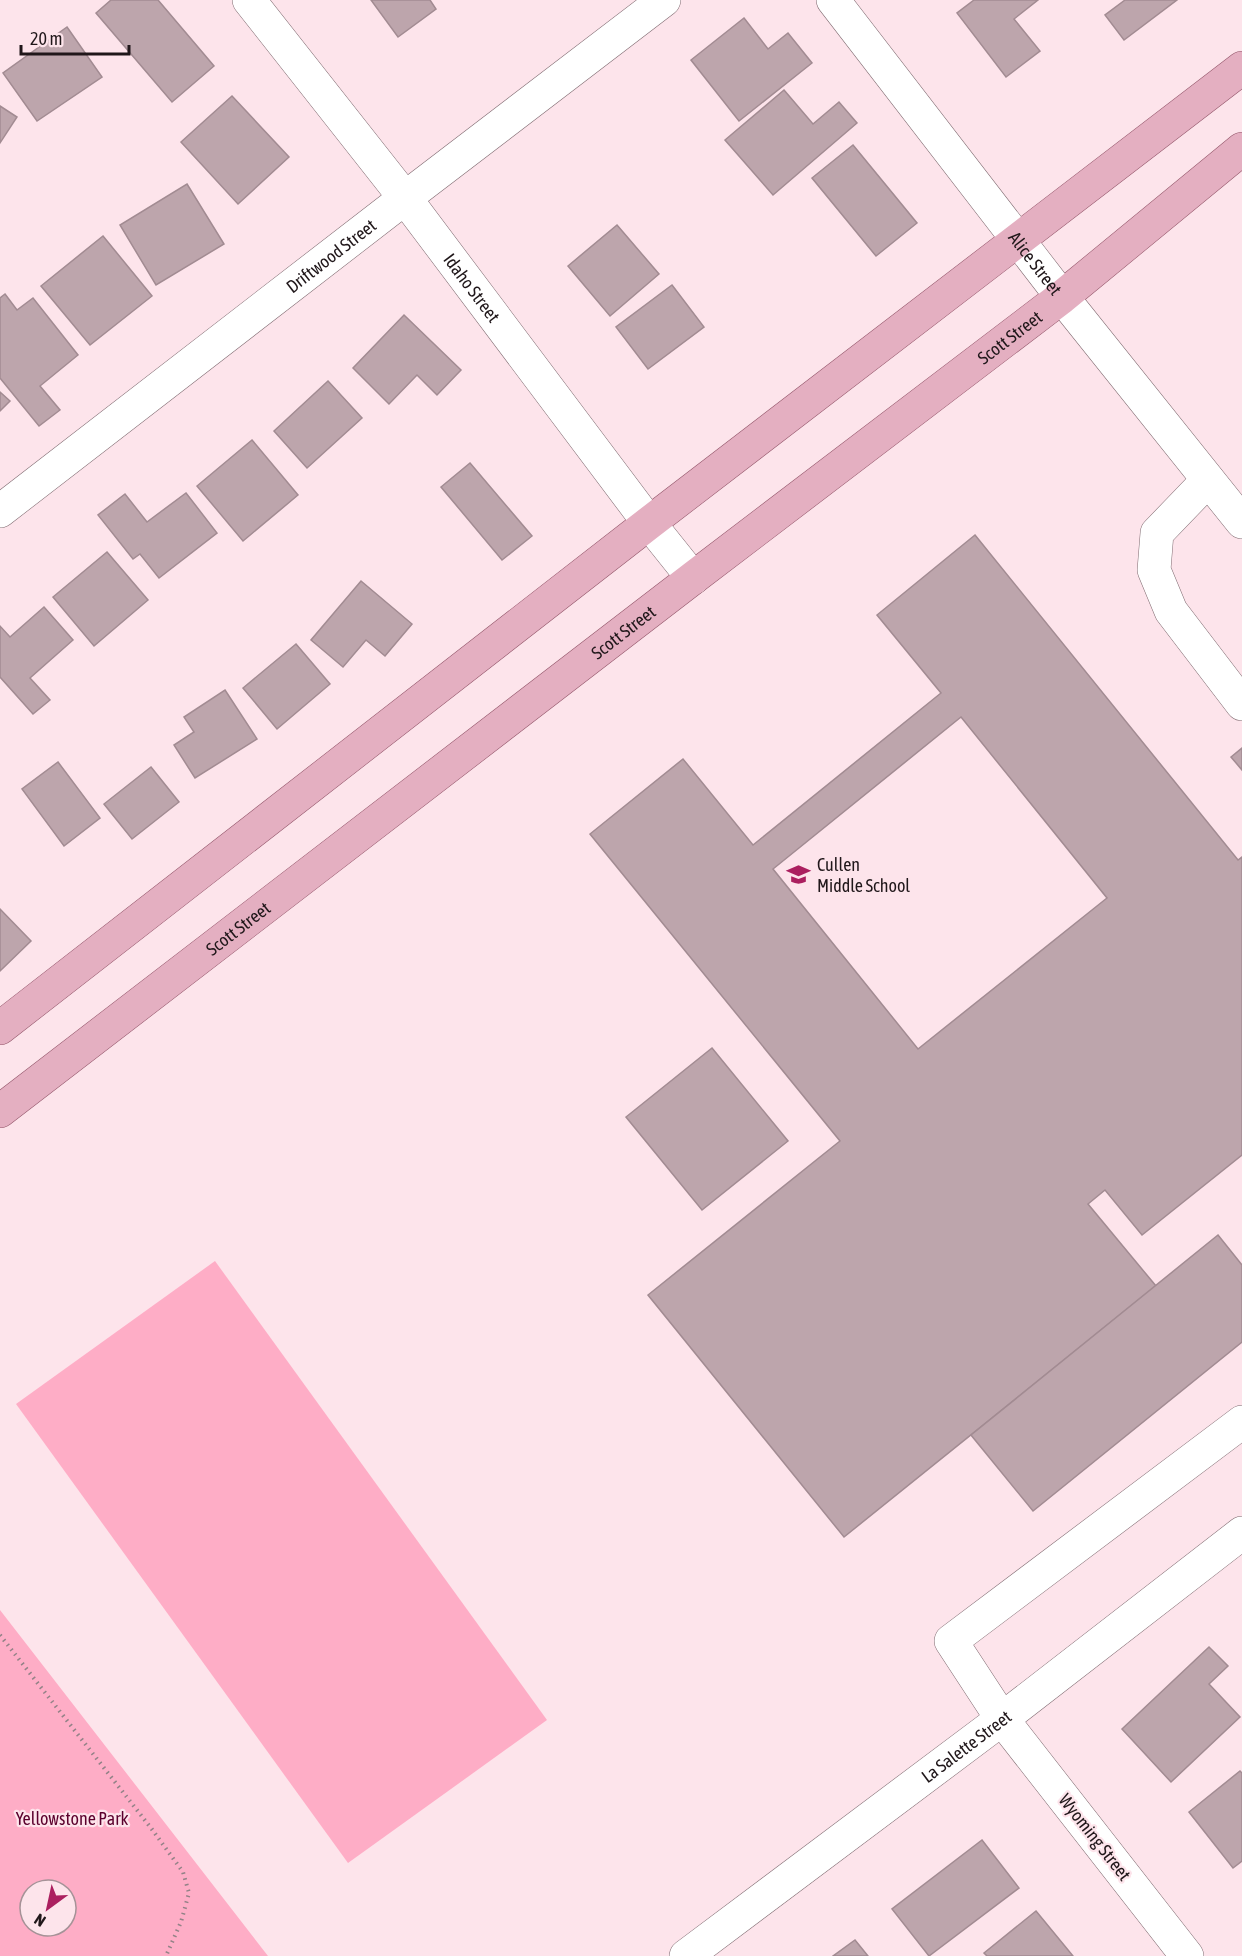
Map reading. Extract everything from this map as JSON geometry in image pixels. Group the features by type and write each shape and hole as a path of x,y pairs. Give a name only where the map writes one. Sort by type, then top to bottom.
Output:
{"main road":[{"path":"0,1028 649,523 1242,68"},
{"name":"Scott Street","path":"0,1111 1062,297 1242,149"}],"street":[{"name":"Idaho Street","path":"249,0 405,198 649,523 693,578"},
{"name":"Driftwood Street","path":"0,511 664,0"},
{"name":"Alice Street","path":"833,0 1062,297 1242,522"},
{"path":"1208,480 1157,532 1154,570 1171,611 1242,704"},
{"name":"Wyoming Street","path":"1187,1956 1002,1719 951,1641 1242,1422"},
{"name":"La Salette Street","path":"686,1956 1002,1719 1242,1533"}],"path":[{"path":"0,1635 183,1872 189,1893 181,1922 166,1956"}],"green space":[{"path":"215,1261 547,1720 348,1863 16,1404"},
{"name":"Yellowstone Park","path":"0,1610 268,1956 0,1956"}],"building":[{"path":"111,0 158,0 214,66 172,102 96,13"},
{"path":"371,0 430,0 436,9 398,37"},
{"path":"974,0 1038,0 1014,19 1040,51 1006,77 957,13"},
{"path":"1125,0 1177,0 1124,40 1105,15"},
{"path":"744,18 768,49 788,33 812,63 739,121 691,60"},
{"path":"67,27 102,77 37,121 3,73"},
{"path":"784,90 813,124 839,102 857,123 773,195 725,140"},
{"path":"232,96 289,157 238,204 181,142"},
{"path":"0,106 17,117 0,143"},
{"path":"853,145 917,223 876,256 812,178"},
{"path":"187,184 224,244 156,285 120,225"},
{"path":"617,225 659,274 610,316 568,266"},
{"path":"103,236 152,296 90,345 41,286"},
{"path":"672,285 704,327 648,369 616,327"},
{"path":"5,294 17,310 33,298 78,355 40,386 60,410 39,426 0,378 0,298"},
{"path":"404,315 461,370 437,395 417,375 389,404 353,368"},
{"path":"328,381 362,418 307,468 274,431"},
{"path":"0,392 10,401 0,411"},
{"path":"252,440 298,495 243,541 197,486"},
{"path":"470,463 532,536 502,560 441,487"},
{"path":"186,493 217,533 159,578 140,554 133,559 98,515 125,494 147,522"},
{"path":"975,535 1238,860 1242,857 1242,1155 1142,1235 1105,1190 1088,1204 1156,1286 844,1537 648,1295 840,1141 590,834 683,759 753,845 941,693 877,615","holes":["961,717 1107,898 918,1049 773,869"]},
{"path":"107,552 148,600 94,646 53,597"},
{"path":"361,581 412,624 385,656 366,640 343,667 311,640"},
{"path":"44,607 73,640 30,678 50,700 33,714 0,677 0,626 10,637"},
{"path":"296,644 330,684 277,729 243,688"},
{"path":"225,690 257,739 195,778 174,745 194,732 184,717"},
{"path":"1242,748 1242,770 1231,757"},
{"path":"58,762 100,818 64,846 22,789"},
{"path":"151,767 179,802 132,839 104,804"},
{"path":"0,909 31,941 0,971"},
{"path":"712,1048 788,1141 702,1210 626,1117"},
{"path":"1218,1235 1242,1265 1242,1342 1033,1511 971,1435"},
{"path":"1209,1647 1228,1666 1209,1684 1240,1717 1171,1782 1122,1729"},
{"path":"1240,1771 1242,1773 1242,1861 1233,1868 1189,1812"},
{"path":"982,1840 1019,1888 929,1956 892,1909"},
{"path":"1036,1911 1073,1956 987,1956 984,1953"},
{"path":"855,1940 868,1956 833,1956"}],"place":[{"name":"Cullen Middle School","path":"799,874"}]}
